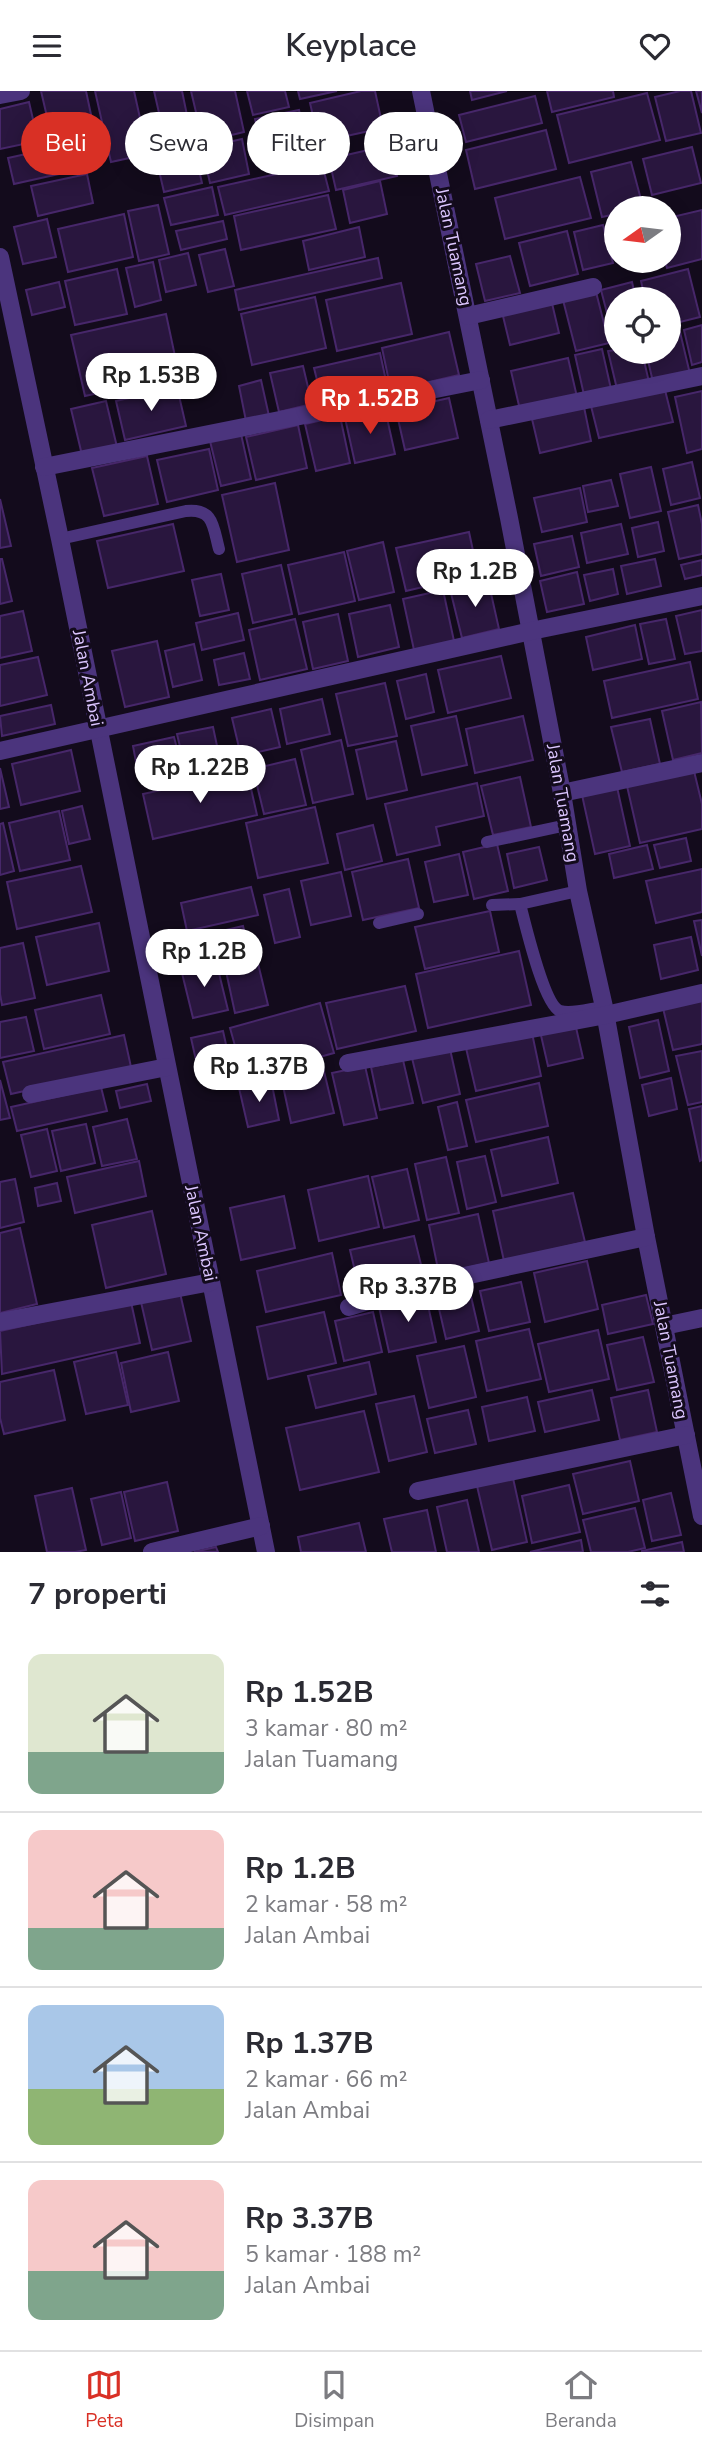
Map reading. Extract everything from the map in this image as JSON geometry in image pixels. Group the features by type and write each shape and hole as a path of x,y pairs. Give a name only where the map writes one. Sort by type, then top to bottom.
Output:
{"street":[{"path":"0,95 21,91"},
{"name":"Jalan Tuamang","path":"421,91 531,631 578,891 605,1011 646,1237 702,1516"},
{"name":"Jalan Ambai","path":"0,257 266,1552"},
{"path":"468,316 593,287"},
{"path":"489,420 702,376"},
{"path":"44,467 481,380"},
{"path":"0,751 531,631 702,596"},
{"path":"562,793 702,763"},
{"path":"348,1063 702,993"},
{"path":"31,1094 167,1067"},
{"path":"349,1307 418,1286 646,1237"},
{"path":"0,1322 211,1282"},
{"path":"664,1326 702,1318"},
{"path":"418,1491 686,1435"},
{"path":"152,1552 261,1526"}],"lane":[{"path":"60,539 199,510 206,513 211,520 219,549"},
{"path":"487,842 567,825"},
{"path":"492,905 520,904 578,891"},
{"path":"520,904 552,1005 563,1012 605,1011"},
{"path":"379,923 418,914"}],"building":[{"path":"41,91 86,91 90,112 46,112"},
{"path":"95,91 134,91 139,112 125,112 125,159 111,162 111,112 100,112"},
{"path":"154,91 182,91 186,112 159,112"},
{"path":"191,91 235,91 244,132 233,135 233,112 196,112"},
{"path":"247,91 285,91 289,107 252,112"},
{"path":"298,91 337,91 300,99"},
{"path":"361,91 375,91 380,112 364,112 364,132 350,135 350,112 312,112 310,103"},
{"path":"470,91 507,91 472,100"},
{"path":"547,91 613,91 614,97 552,112"},
{"path":"691,91 701,133 666,141 655,97"},
{"path":"696,91 702,91 702,113"},
{"path":"647,93 660,140 569,163 557,115"},
{"path":"535,96 542,123 466,142 463,114"},
{"path":"29,102 31,112 21,112 21,145 0,149 0,109"},
{"path":"546,130 556,169 475,189 466,150"},
{"path":"242,139 247,174 210,183 208,175 233,175 233,141"},
{"path":"692,147 701,183 652,195 643,159"},
{"path":"364,151 364,175 397,176 336,190 333,175 350,175 350,154"},
{"path":"21,155 21,175 54,175 14,184 8,158"},
{"path":"631,162 640,196 604,196 602,217 591,172"},
{"path":"87,175 93,203 38,216 31,186"},
{"path":"160,175 200,175 202,183 164,192"},
{"path":"272,175 325,175 329,191 225,215 218,187"},
{"path":"580,177 591,218 505,239 495,198"},
{"path":"380,181 387,214 350,223 343,190"},
{"path":"212,187 218,215 171,225 164,198"},
{"path":"328,195 336,229 241,250 234,216"},
{"path":"158,205 169,254 139,261 128,211"},
{"path":"702,210 702,259 681,264 681,215"},
{"path":"124,214 133,257 68,272 58,229"},
{"path":"47,219 56,257 23,264 14,227"},
{"path":"223,221 227,239 181,250 176,231"},
{"path":"603,225 604,265 583,270 574,232"},
{"path":"359,227 365,257 309,270 303,241"},
{"path":"567,231 578,274 530,286 519,243"},
{"path":"225,249 234,286 208,292 199,255"},
{"path":"188,253 196,285 166,292 159,260"},
{"path":"510,256 520,293 485,301 476,264"},
{"path":"378,258 382,278 239,310 235,290"},
{"path":"153,262 161,300 135,307 126,268"},
{"path":"117,269 127,314 75,325 65,281"},
{"path":"688,269 700,317 681,322 681,287 642,287 641,281 681,273"},
{"path":"59,282 65,307 32,315 26,290"},
{"path":"632,282 633,287 613,287"},
{"path":"401,283 412,334 337,351 326,300"},
{"path":"596,292 604,323 604,344 576,351 563,300"},
{"path":"315,297 326,348 252,365 241,314"},
{"path":"551,299 559,333 510,345 502,312"},
{"path":"166,314 179,375 85,396 71,335"},
{"path":"702,325 702,362 692,365 684,330"},
{"path":"449,332 459,375 391,391 382,348"},
{"path":"681,336 690,374 653,382 649,364 681,364"},
{"path":"602,349 611,389 584,395 575,355"},
{"path":"380,353 388,390 323,404 314,368"},
{"path":"568,358 577,397 520,410 511,371"},
{"path":"611,364 645,364 649,382 617,389"},
{"path":"303,366 312,404 279,412 270,373"},
{"path":"261,380 269,416 246,421 239,386"},
{"path":"177,387 186,426 125,440 116,401"},
{"path":"665,390 673,422 599,438 591,406"},
{"path":"702,391 702,449 687,453 675,397"},
{"path":"449,398 458,438 405,450 396,410"},
{"path":"106,401 117,447 82,455 71,409"},
{"path":"584,407 591,441 540,453 532,419"},
{"path":"385,409 395,454 355,463 345,418"},
{"path":"340,416 350,463 316,471 305,424"},
{"path":"298,425 307,468 256,480 246,437"},
{"path":"241,434 251,479 221,486 210,441"},
{"path":"209,449 218,490 167,502 157,460"},
{"path":"147,456 158,504 104,516 92,468"},
{"path":"692,462 700,498 671,505 663,469"},
{"path":"651,467 661,511 630,518 620,474"},
{"path":"611,480 618,506 588,512 583,486"},
{"path":"275,483 289,550 237,562 222,495"},
{"path":"580,488 587,522 542,532 534,498"},
{"path":"0,499 11,546 0,548"},
{"path":"698,505 702,524 702,554 679,559 668,512"},
{"path":"658,522 664,551 638,557 632,528"},
{"path":"173,524 184,571 108,588 97,541"},
{"path":"621,524 628,554 587,563 581,533"},
{"path":"469,532 478,574 406,591 396,548"},
{"path":"572,536 579,567 541,576 534,544"},
{"path":"383,542 394,592 359,600 347,551"},
{"path":"344,552 355,601 299,614 288,565"},
{"path":"0,559 12,601 0,604"},
{"path":"655,559 661,586 627,594 621,566"},
{"path":"702,560 702,575 685,579 681,565"},
{"path":"281,565 292,614 253,623 242,574"},
{"path":"613,569 618,594 590,601 584,575"},
{"path":"577,572 584,604 547,612 540,581"},
{"path":"221,574 229,610 200,616 192,580"},
{"path":"488,580 499,629 462,638 450,589"},
{"path":"443,590 454,641 414,650 403,599"},
{"path":"390,605 399,647 358,657 349,614"},
{"path":"702,610 702,651 685,654 676,616"},
{"path":"23,611 32,651 0,658 0,616"},
{"path":"238,613 244,640 202,650 196,623"},
{"path":"338,614 348,661 313,669 303,622"},
{"path":"295,619 307,669 260,680 249,630"},
{"path":"666,619 675,659 649,664 640,624"},
{"path":"635,625 642,659 593,670 586,637"},
{"path":"157,641 169,697 125,707 112,651"},
{"path":"194,644 202,680 173,687 165,651"},
{"path":"244,653 250,679 219,685 214,660"},
{"path":"501,656 511,698 448,713 438,670"},
{"path":"38,657 47,695 0,706 0,665"},
{"path":"690,662 698,699 612,718 604,681"},
{"path":"426,674 434,712 406,719 397,681"},
{"path":"385,683 397,736 348,746 336,694"},
{"path":"322,699 330,734 287,744 280,709"},
{"path":"701,702 702,753 673,760 662,711"},
{"path":"51,705 55,724 2,736 0,716"},
{"path":"271,709 280,747 241,756 232,718"},
{"path":"456,716 467,765 422,775 411,726"},
{"path":"523,716 533,760 475,773 466,729"},
{"path":"650,719 660,764 622,772 611,727"},
{"path":"213,727 220,760 185,768 177,734"},
{"path":"174,737 182,768 139,778 133,746"},
{"path":"341,740 353,794 313,803 301,750"},
{"path":"396,741 407,790 367,799 356,750"},
{"path":"71,750 80,791 21,805 12,764"},
{"path":"295,759 306,805 264,814 253,769"},
{"path":"0,768 9,807 0,809"},
{"path":"247,771 257,815 153,839 143,794"},
{"path":"694,771 702,804 702,829 640,843 627,786"},
{"path":"520,777 531,827 493,835 481,786"},
{"path":"477,783 484,816 436,827 440,845 397,855 385,804"},
{"path":"617,787 630,846 595,854 582,795"},
{"path":"82,806 90,839 69,844 62,811"},
{"path":"315,807 328,863 258,878 246,823"},
{"path":"59,811 70,860 20,871 9,823"},
{"path":"3,823 14,871 0,875 0,824"},
{"path":"373,825 382,861 345,870 337,834"},
{"path":"686,838 691,861 660,868 654,845"},
{"path":"497,844 508,891 474,899 463,852"},
{"path":"647,845 653,869 614,878 609,854"},
{"path":"539,847 547,880 514,888 507,854"},
{"path":"459,854 468,895 434,902 425,862"},
{"path":"408,859 419,908 363,920 352,872"},
{"path":"81,866 92,912 17,929 7,882"},
{"path":"702,869 702,912 656,923 646,881"},
{"path":"341,872 351,916 311,925 301,881"},
{"path":"251,887 258,915 187,931 181,903"},
{"path":"289,889 300,937 275,943 264,895"},
{"path":"490,911 499,952 425,969 415,927"},
{"path":"702,920 702,956 694,921"},
{"path":"99,923 109,971 47,985 36,937"},
{"path":"243,926 249,949 201,959 196,937"},
{"path":"691,937 698,970 661,979 654,945"},
{"path":"23,943 35,998 2,1005 0,948"},
{"path":"519,951 531,1005 428,1028 416,974"},
{"path":"256,955 268,1005 235,1013 224,962"},
{"path":"216,961 228,1010 193,1018 181,969"},
{"path":"405,986 416,1031 337,1049 326,1003"},
{"path":"101,995 110,1034 44,1049 35,1010"},
{"path":"702,999 702,1044 673,1050 663,1008"},
{"path":"320,1003 334,1053 244,1078 230,1028"},
{"path":"26,1017 34,1051 0,1058 0,1022"},
{"path":"658,1020 669,1071 640,1078 629,1027"},
{"path":"575,1023 583,1058 548,1066 540,1031"},
{"path":"223,1031 232,1071 200,1078 191,1038"},
{"path":"532,1033 541,1076 476,1091 466,1048"},
{"path":"124,1035 131,1067 11,1094 3,1062"},
{"path":"450,1049 460,1094 423,1103 412,1058"},
{"path":"702,1051 702,1102 688,1105 676,1056"},
{"path":"403,1060 413,1103 380,1110 371,1067"},
{"path":"322,1063 334,1113 291,1123 280,1072"},
{"path":"365,1066 377,1118 344,1125 332,1073"},
{"path":"671,1078 677,1109 649,1116 642,1085"},
{"path":"0,1080 10,1118 0,1120"},
{"path":"271,1080 279,1120 248,1127 239,1088"},
{"path":"539,1083 548,1126 476,1142 466,1100"},
{"path":"147,1084 151,1101 120,1108 116,1091"},
{"path":"101,1087 107,1111 17,1131 11,1107"},
{"path":"457,1102 467,1146 448,1150 438,1107"},
{"path":"702,1106 702,1160 700,1161 689,1109"},
{"path":"127,1119 137,1159 102,1166 93,1127"},
{"path":"86,1124 95,1163 61,1171 52,1131"},
{"path":"47,1129 57,1171 31,1177 21,1135"},
{"path":"548,1137 558,1183 502,1196 491,1150"},
{"path":"485,1156 496,1202 467,1209 457,1162"},
{"path":"446,1157 459,1213 427,1220 415,1164"},
{"path":"139,1161 146,1196 75,1213 67,1177"},
{"path":"407,1169 419,1220 384,1228 372,1177"},
{"path":"368,1176 379,1227 319,1241 308,1190"},
{"path":"15,1179 24,1222 0,1228 0,1182"},
{"path":"57,1183 61,1201 38,1206 35,1188"},
{"path":"573,1193 585,1242 504,1261 493,1211"},
{"path":"284,1196 295,1248 241,1260 230,1208"},
{"path":"152,1211 166,1274 106,1288 92,1225"},
{"path":"478,1214 489,1263 439,1274 429,1225"},
{"path":"20,1228 37,1304 0,1313 0,1233"},
{"path":"414,1236 424,1277 360,1292 350,1250"},
{"path":"332,1253 341,1295 266,1312 257,1271"},
{"path":"587,1261 598,1309 545,1322 534,1273"},
{"path":"521,1282 530,1322 489,1331 480,1291"},
{"path":"470,1292 479,1331 446,1339 437,1300"},
{"path":"180,1293 191,1341 152,1350 141,1302"},
{"path":"646,1295 653,1324 608,1334 602,1305"},
{"path":"426,1296 436,1342 389,1352 379,1307"},
{"path":"131,1302 140,1343 2,1374 0,1331"},
{"path":"324,1312 336,1363 268,1379 257,1327"},
{"path":"373,1312 382,1352 344,1361 335,1321"},
{"path":"529,1329 541,1379 487,1391 476,1341"},
{"path":"598,1330 609,1379 549,1392 538,1344"},
{"path":"643,1337 654,1382 617,1390 607,1345"},
{"path":"464,1346 476,1397 429,1408 417,1356"},
{"path":"116,1352 128,1405 86,1414 74,1362"},
{"path":"168,1352 179,1401 131,1412 121,1363"},
{"path":"369,1362 376,1394 316,1408 308,1376"},
{"path":"54,1370 65,1420 4,1434 0,1418 0,1382"},
{"path":"592,1390 599,1420 545,1432 538,1402"},
{"path":"648,1390 657,1432 620,1440 611,1398"},
{"path":"414,1396 427,1452 389,1461 376,1404"},
{"path":"527,1397 535,1431 489,1441 482,1407"},
{"path":"468,1410 476,1444 435,1453 427,1419"},
{"path":"364,1411 379,1472 300,1490 286,1428"},
{"path":"630,1461 639,1501 583,1514 573,1474"},
{"path":"513,1478 527,1542 492,1550 477,1486"},
{"path":"167,1482 178,1531 135,1541 124,1492"},
{"path":"569,1485 580,1532 532,1543 522,1496"},
{"path":"72,1488 86,1550 47,1552 35,1496"},
{"path":"121,1492 131,1538 102,1545 91,1499"},
{"path":"671,1493 681,1535 652,1541 643,1500"},
{"path":"467,1500 479,1552 447,1552 437,1507"},
{"path":"635,1508 645,1548 628,1552 591,1552 583,1520"},
{"path":"427,1510 436,1552 392,1552 384,1519"},
{"path":"359,1523 366,1552 301,1552 298,1537"},
{"path":"581,1540 583,1552 530,1552"},
{"path":"682,1542 684,1552 642,1552 642,1551"},
{"path":"216,1547 218,1552 194,1552"}]}
